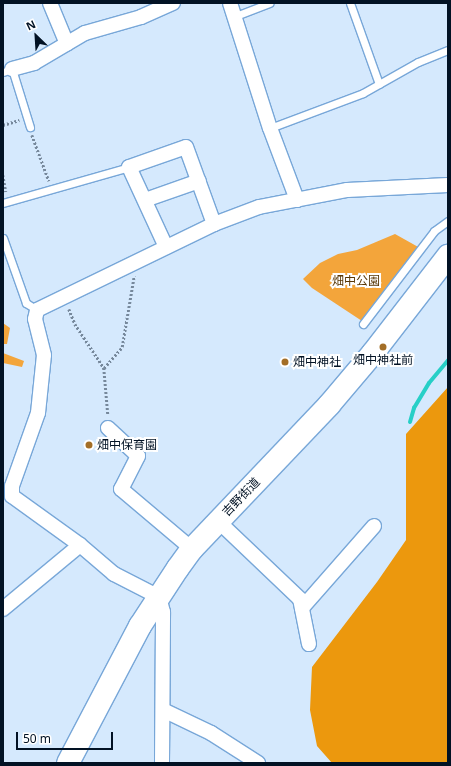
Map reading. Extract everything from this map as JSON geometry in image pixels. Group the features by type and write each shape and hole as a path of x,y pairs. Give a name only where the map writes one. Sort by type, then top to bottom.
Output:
{"main road":[{"name":"吉野街道","path":"68,763 137,632 192,548 330,405 448,256"}],"street":[{"path":"50,3 67,44"},
{"path":"7,70 34,63 85,33 141,17 173,3"},
{"path":"230,3 233,17 270,128 297,200"},
{"path":"166,247 129,166 186,147 214,224"},
{"path":"145,200 199,181"},
{"path":"162,763 163,612 159,597 114,574 80,545 8,496 38,413 44,355 35,319 37,310 214,224 259,208 347,190 448,185"},
{"path":"108,428 138,456 122,489 192,548"},
{"path":"218,521 300,599 309,644"},
{"path":"302,608 374,526"},
{"path":"3,609 80,545"},
{"path":"163,710 211,733 258,763"}],"lane":[{"path":"233,17 269,3"},
{"path":"350,3 379,84"},
{"path":"270,128 363,93 418,62 448,50"},
{"path":"7,70 30,127"},
{"path":"6,203 129,166"},
{"path":"363,324 434,231 448,221"},
{"path":"3,238 26,304 37,310"}],"path":[{"path":"3,125 27,117"},
{"path":"30,127 52,189"},
{"path":"3,175 6,203"},
{"path":"104,368 122,347 135,275 143,259"},
{"path":"65,297 75,324 104,368 108,428"}],"green space":[{"name":"畑中公園","path":"395,234 420,248 362,321 312,288 303,279 320,263 338,254 357,250"},
{"path":"3,323 10,328 7,344 3,344"},
{"path":"3,353 24,361 22,367 3,363"}],"shaded area":[{"path":"448,387 448,763 332,763 317,746 310,710 312,667 377,582 406,540 406,434"}],"waterway":[{"path":"410,422 414,408 429,383 448,360"}],"place":[{"name":"畑中神社前","path":"383,347"},
{"name":"畑中神社","path":"285,362"},
{"name":"畑中保育園","path":"89,445"}]}
